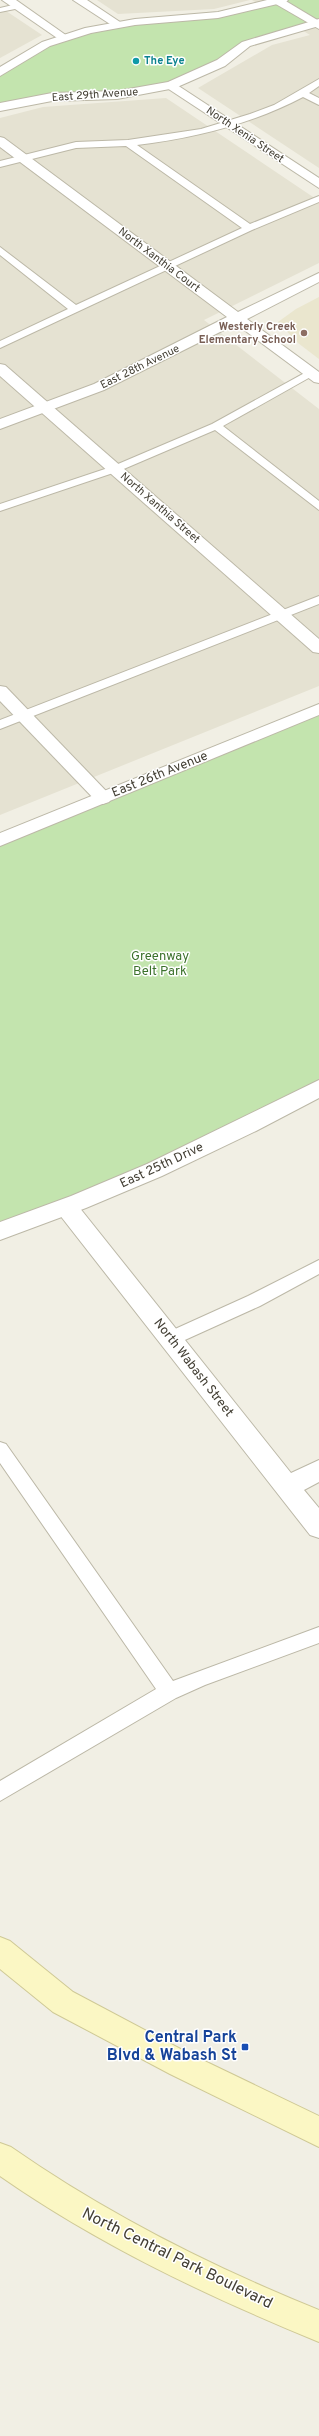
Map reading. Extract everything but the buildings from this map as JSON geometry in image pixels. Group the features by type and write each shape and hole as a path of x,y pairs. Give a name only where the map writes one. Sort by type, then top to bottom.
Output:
{"main road":[{"path":"0,1951 63,2002 186,2067 319,2132"},
{"name":"North Central Park Boulevard","path":"0,2158 75,2209 125,2238 258,2301 319,2326"}],"street":[{"path":"79,0 117,24"},
{"path":"0,72 46,44 117,24 218,15 280,1 318,24"},
{"path":"13,3 64,38"},
{"name":"East 29th Avenue","path":"0,107 19,102 52,97 117,95 171,85 221,63 246,44 318,24"},
{"name":"North Xenia Street","path":"171,85 319,184"},
{"name":"North Xanthia Court","path":"0,141 315,376"},
{"name":"East 28th Avenue","path":"0,424 46,409 100,387 319,278"},
{"name":"North Xanthia Street","path":"0,368 319,648"},
{"path":"0,691 103,798"},
{"name":"East 26th Avenue","path":"0,840 319,709"},
{"name":"East 25th Drive","path":"0,1231 67,1208 149,1173 246,1127 319,1088"},
{"name":"North Wabash Street","path":"67,1208 319,1527"},
{"path":"288,1487 319,1470"}],"lane":[{"path":"0,10 13,3"},
{"path":"0,164 77,144 128,143 194,133 228,123 305,94 319,82"},
{"path":"305,94 319,102"},
{"path":"128,143 249,228"},
{"path":"0,345 249,228 319,199"},
{"path":"0,250 74,309"},
{"path":"0,508 115,469 216,426 315,376"},
{"path":"216,426 319,507"},
{"path":"0,725 319,600"},
{"path":"170,1339 254,1301 319,1266"},
{"path":"0,1449 169,1692"},
{"path":"0,1792 169,1692 200,1678 319,1635"}],"shaded area":[{"path":"97,0 250,0 214,9 118,14"},
{"path":"252,0 319,0 319,168 198,88 272,45 310,35"},
{"path":"0,7 42,35 0,58"},
{"path":"166,98 319,201 319,263 204,320 319,409 319,686 0,815 0,118 43,107"},
{"name":"Westerly Creek Elementary School","path":"319,297 319,359 298,343 278,322 296,309"}],"green space":[{"path":"282,0 319,0 319,22 259,39 221,63 147,91 52,97 0,107 0,72 46,45 89,30 201,17"},
{"name":"Greenway Belt Park","path":"319,709 319,1088 0,1231 0,840"}],"place":[{"name":"The Eye","path":"136,61"},
{"name":"Westerly Creek Elementary School","path":"304,333"},
{"name":"Central Park Blvd & Wabash St","path":"245,2047"}]}
